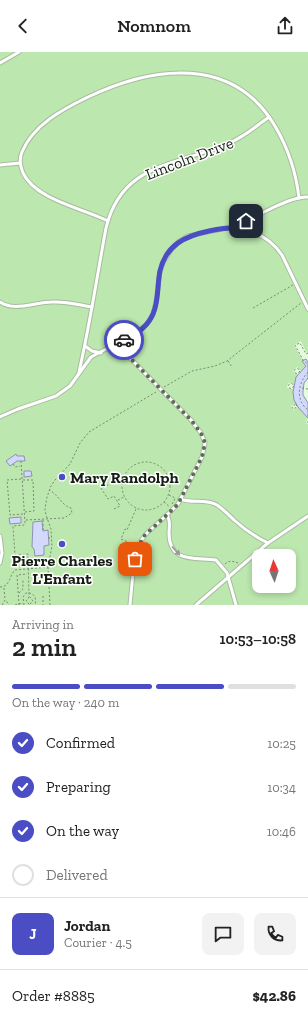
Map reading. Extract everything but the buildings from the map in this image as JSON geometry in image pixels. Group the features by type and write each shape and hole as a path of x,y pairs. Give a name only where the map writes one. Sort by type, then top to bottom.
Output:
{"lane":[{"path":"0,64 19,52"},
{"path":"108,220 45,195 29,182 22,171 20,164 22,152 32,136 51,118 71,104 107,88 148,75 176,72 199,73 217,77 238,87 246,93 262,107 280,135 290,157 297,183 299,198"},
{"name":"Lincoln Drive","path":"79,373 92,307 96,276 108,220 117,201 129,184 143,174 159,166 200,154 242,137 269,116"},
{"path":"0,165 20,164"},
{"path":"240,228 246,221 288,201 308,197"},
{"path":"0,417 56,396 70,386 91,357 138,332 147,324 154,314 162,263 178,242 188,236 228,228 240,228 255,232 267,238 277,248 288,265 308,308"},
{"path":"0,302 18,307 52,302 68,302 92,307"},
{"path":"119,342 129,357 191,420 201,433 205,442 202,457 177,499 173,510 147,533 140,542 134,562 130,605"},
{"path":"85,346 92,351 101,353"},
{"path":"177,499 187,501 204,501 217,505 243,528 257,538 268,543"},
{"path":"167,515 170,520 170,540 176,554 190,559 216,560 222,566 228,577 236,605"},
{"path":"196,605 268,543 308,516"},
{"path":"0,536 2,553 0,563"}],"path":[{"path":"253,308 293,285"},
{"path":"164,387 192,372 227,361 301,303"},
{"path":"308,353 306,354 300,343 295,345 303,360 308,364"},
{"path":"227,361 232,367"},
{"path":"295,370 299,372"},
{"path":"308,372 300,385 299,392 302,403 308,410"},
{"path":"288,386 293,386"},
{"path":"302,388 308,388"},
{"path":"50,605 48,567 52,550 52,538 45,507 49,490 55,480 70,464 80,443 89,432 160,389"},
{"path":"296,406 302,403"},
{"path":"21,461 25,520 24,525 13,526 15,554 28,554 29,565 27,568 27,586 29,597 32,600 30,605"},
{"path":"141,462 153,463 161,467 167,475 170,484 168,495 164,502 152,509 136,509 130,505 121,489 122,481 126,472 133,465 141,462"},
{"path":"14,464 15,466 21,466"},
{"path":"7,480 22,480 33,480 34,511 10,515 7,480"},
{"path":"114,510 120,506 114,496 108,500 101,488 117,481 122,481"},
{"path":"25,520 64,518 72,513 71,508 68,507 56,494 49,490"},
{"path":"164,502 170,507 177,499 168,495"},
{"path":"117,501 125,497"},
{"path":"134,545 121,539 125,529 127,530 136,509"},
{"path":"43,519 43,531"},
{"path":"128,542 124,555 126,566 130,572"},
{"path":"222,566 230,561 238,563"},
{"path":"0,587 7,585 14,570 48,567"},
{"path":"19,605 17,575 28,574"},
{"path":"22,580 23,589 28,593 32,593 34,596 36,601 34,605"},
{"path":"19,593 27,586"},
{"path":"4,587 5,600 9,605"},
{"path":"19,597 23,597 28,593"},
{"path":"42,605 43,596"},
{"path":"14,605 24,604 23,597"},
{"path":"29,597 26,601 30,605"},
{"path":"2,605 5,600"}],"green space":[{"path":"0,52 308,52 308,352 306,352 301,341 294,345 306,366 301,371 297,367 293,371 298,375 294,384 288,383 287,388 293,389 296,404 291,406 293,410 298,407 308,417 306,423 308,424 308,605 0,605"}],"way so far":[{"path":"124,340 119,342 129,357 184,411 205,440 202,457 178,504 144,536 138,547 135,559"}],"place":[{"name":"Mary Randolph","path":"62,477"},
{"name":"Pierre Charles L'Enfant","path":"62,544"}],"route":[{"path":"124,340 138,332 147,324 154,314 162,263 178,242 188,236 228,228 240,228 246,221"}]}
